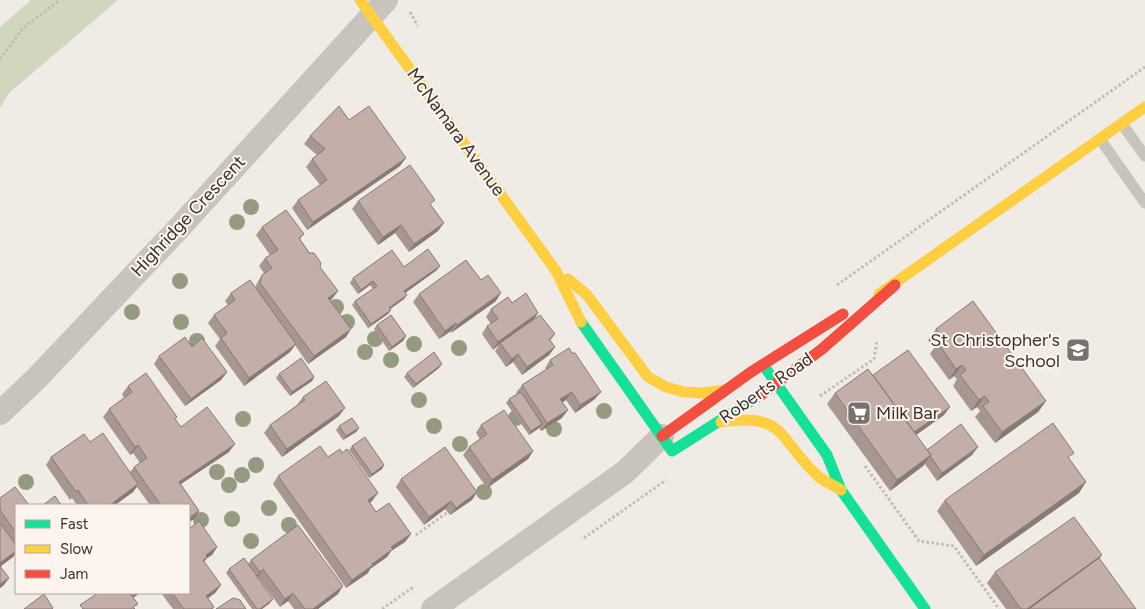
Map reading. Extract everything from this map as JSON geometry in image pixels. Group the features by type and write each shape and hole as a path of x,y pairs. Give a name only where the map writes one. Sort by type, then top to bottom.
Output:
{"street":[{"name":"McNamara Avenue","path":"373,5 556,272 583,325 667,443"},
{"name":"Highridge Crescent","path":"0,413 35,380 178,228 373,5"},
{"name":"Roberts Road","path":"433,609 667,443 726,389 802,338 895,284 1145,108"},
{"name":"McNamara Avenue","path":"550,264 587,295 648,377 656,383 672,391 684,393 706,393 726,389"},
{"name":"Roberts Road","path":"667,443 719,422 776,384 850,326 895,284"},
{"path":"762,364 827,455 841,490 925,609"},
{"path":"719,422 734,418 752,418 768,423 785,435 819,477 841,490"}],"lane":[{"path":"1122,124 1145,156"},
{"path":"1100,140 1145,203"}],"path":[{"path":"0,59 23,28 60,0"},
{"path":"862,462 919,541 954,546 999,609"},
{"path":"416,535 448,512"}],"green space":[{"path":"31,0 118,0 9,93 0,108 0,27"}],"building":[{"path":"339,106 349,120 369,106 406,158 313,222 298,200 327,180 312,159 325,149 310,136"},
{"path":"410,165 435,200 430,204 444,223 414,244 401,225 383,237 358,201"},
{"path":"286,210 304,234 299,238 309,253 314,253 321,263 320,267 338,291 328,298 351,329 314,356 260,283 262,275 272,268 265,258 278,250 262,227"},
{"path":"428,249 440,266 404,291 407,295 389,308 391,310 371,324 355,301 377,286 373,281 361,290 353,278 392,250 404,267"},
{"path":"466,260 481,280 488,275 501,293 457,325 456,323 445,331 419,294"},
{"path":"250,280 296,344 249,378 221,338 227,333 214,315 235,300 231,293"},
{"path":"526,293 538,313 498,342 487,326 498,319 491,309 508,297 512,303"},
{"path":"973,301 1046,401 1002,432 983,406 989,402 985,396 979,400 960,375 966,370 962,365 956,369 938,343 943,339 936,329"},
{"path":"391,315 406,336 392,347 377,325"},
{"path":"540,315 555,334 549,339 555,347 527,367 518,354 512,359 500,343"},
{"path":"185,337 192,347 202,338 227,372 191,399 159,356"},
{"path":"569,348 572,353 575,353 601,392 580,405 572,392 560,399 568,410 547,423 522,385 553,365 550,360"},
{"path":"908,350 950,407 914,432 873,375"},
{"path":"434,352 442,364 416,384 407,373"},
{"path":"301,358 314,377 292,392 279,374"},
{"path":"868,369 931,455 897,480 835,393"},
{"path":"146,373 177,417 175,419 181,427 207,407 235,444 179,482 199,511 190,517 190,504 160,504 134,467 147,458 138,445 135,447 109,409 132,392 128,386"},
{"path":"326,381 345,408 287,449 270,425 305,400 303,397"},
{"path":"521,392 542,424 531,431 509,399"},
{"path":"504,410 533,451 492,480 469,447 487,434 481,425"},
{"path":"352,418 359,428 346,436 339,426"},
{"path":"1053,423 1074,453 1068,457 1086,482 984,555 945,500"},
{"path":"961,424 978,447 942,473 927,450"},
{"path":"103,433 138,484 111,504 87,504 78,490 76,492 51,457 84,434 90,442"},
{"path":"365,437 384,465 372,474 352,446"},
{"path":"320,446 328,457 340,449 342,453 347,449 378,493 368,500 376,512 389,503 411,534 391,547 393,549 352,580 278,476"},
{"path":"445,447 477,492 456,508 451,501 429,517 401,479"},
{"path":"15,487 28,504 15,504 15,532 0,510 0,498"},
{"path":"55,496 60,504 44,504"},
{"path":"1074,517 1102,555 1027,609 1021,609 995,572"},
{"path":"199,521 217,547 206,555 207,558 203,560 221,585 206,596 214,607 211,609 184,609 173,594 190,594 190,528"},
{"path":"0,523 15,544 15,552 0,563"},
{"path":"298,525 343,586 313,609 305,609 293,593 285,599 263,569 260,572 251,560"},
{"path":"244,558 273,599 260,609 257,609 229,569"},
{"path":"1099,558 1136,609 1029,609"},
{"path":"0,566 9,578 0,584"},
{"path":"44,594 52,609 24,609"},
{"path":"96,594 131,594 138,604 133,607 135,609 83,609 80,605"},
{"path":"233,598 240,600 246,609 216,609"}],"traffic: fast":[{"path":"581,322 672,451 762,394"},
{"path":"766,369 827,455 841,490 925,609"}],"traffic: slow":[{"path":"360,0 556,271 581,322"},
{"path":"879,294 1145,107"},
{"path":"568,279 587,295 648,377 666,387 684,392 704,393 724,390"},
{"path":"721,422 742,420 758,421 770,425 787,440 818,476 841,490"}],"traffic: jam":[{"path":"762,394 822,349 895,285"},
{"path":"662,436 751,372 843,314"}],"place":[{"name":"St Christopher's School","path":"1078,350"},
{"name":"Milk Bar","path":"859,413"}]}
